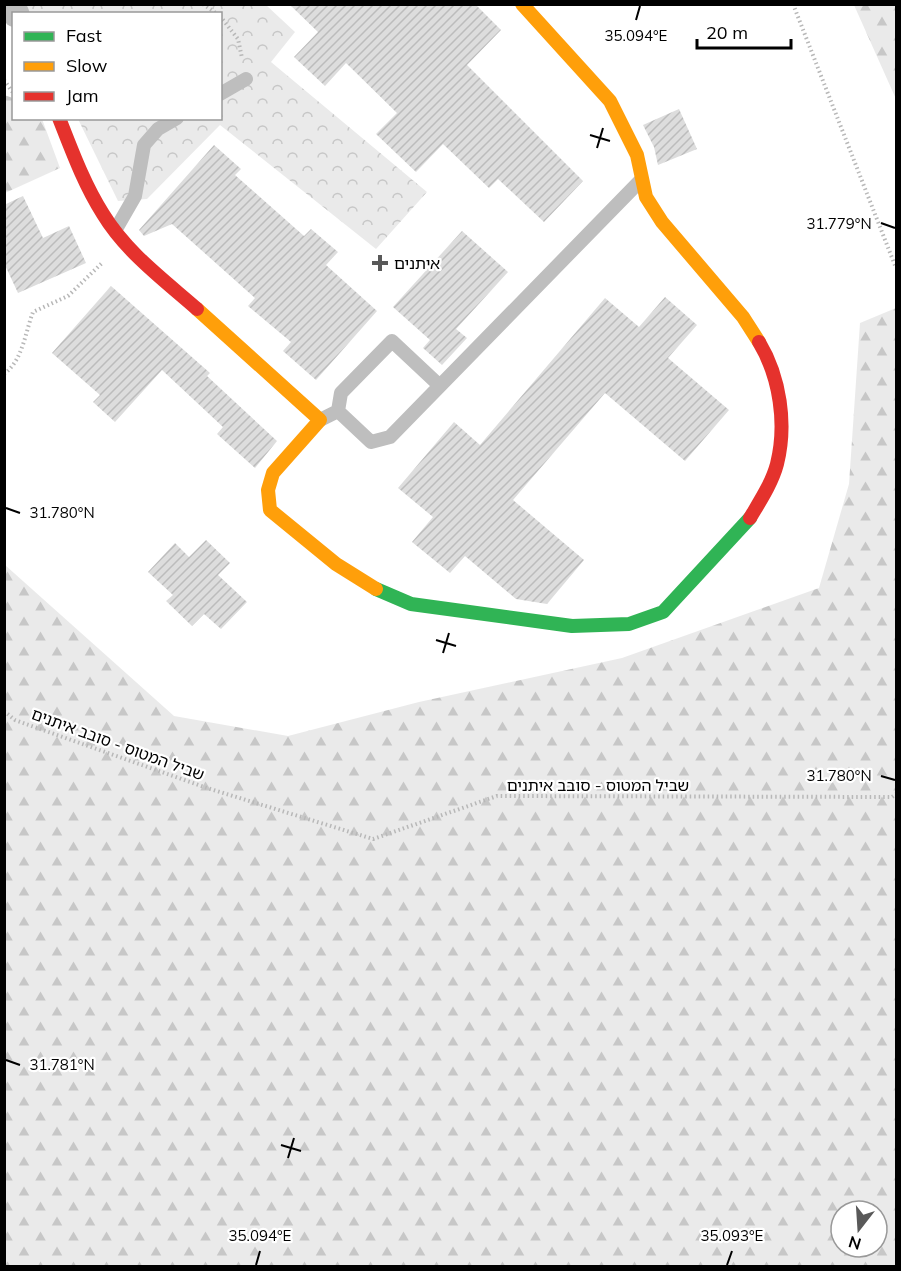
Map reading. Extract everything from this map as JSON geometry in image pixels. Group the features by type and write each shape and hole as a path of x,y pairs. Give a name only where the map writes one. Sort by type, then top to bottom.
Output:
{"street":[{"path":"60,120 81,176 124,241 321,420 273,473 267,490 270,510 349,575 392,598 411,604 572,626 601,627 629,624 663,612 746,525 766,491 777,463 782,420 776,378 761,345 743,316 662,222 646,197 637,154 610,101 522,4"}],"lane":[{"path":"222,93 246,79"},
{"path":"115,230 135,195 144,145 159,129 174,120"},
{"path":"338,411 371,442 390,437 642,178"},
{"path":"338,411 341,393 392,341 440,386"},
{"path":"321,420 338,411"}],"path":[{"path":"793,4 897,268"},
{"path":"222,19 238,39 246,79"},
{"path":"4,374 11,369 20,354 33,312 68,296 124,241"},
{"name":"שביל המטוס - סובב איתנים","path":"4,711 15,720 207,788 373,839 497,796 892,797 897,794"}],"green space":[{"path":"22,5 266,5 295,32 271,62 427,192 376,249 220,125 147,199 118,201 78,120 222,120 222,12 26,12"},
{"path":"854,5 896,5 896,99"},
{"path":"4,95 12,98 12,120 42,120 60,168 5,193"},
{"path":"896,308 896,1266 5,1266 5,565 174,716 288,736 419,702 622,658 819,588 849,484 860,323"}],"building":[{"path":"289,4 475,4 501,30 467,65 583,181 544,222 498,179 489,188 443,144 416,172 376,134 397,113 346,63 325,86 294,57 318,32"},
{"path":"679,109 697,149 658,165 654,147 643,125"},
{"path":"214,145 241,169 235,175 304,236 311,229 338,252 326,265 377,311 316,380 283,351 291,342 248,306 255,298 172,224 144,236 139,230"},
{"path":"23,196 43,238 69,226 86,263 18,293 4,263 4,205"},
{"path":"462,231 508,272 456,329 467,338 442,365 423,348 430,340 393,307"},
{"path":"111,286 210,373 207,376 277,441 255,468 217,434 223,427 162,370 115,422 93,402 100,395 52,353"},
{"path":"665,297 697,325 668,358 729,410 685,461 605,393 513,500 584,560 547,604 516,599 465,556 450,573 412,542 433,517 398,488 454,422 480,445 605,298 639,327"},
{"path":"206,540 230,563 218,575 247,602 221,629 204,614 192,626 166,601 173,595 148,572 175,543 189,557"}],"traffic: fast":[{"path":"376,589 411,604 572,626 629,624 663,612 750,518"}],"traffic: slow":[{"path":"522,4 610,101 637,155 646,197 662,222 743,317 759,342"},
{"path":"197,309 320,420 273,473 268,490 270,510 336,564 376,589"}],"traffic: jam":[{"path":"60,120 84,179 112,228 146,265 197,309"},
{"path":"750,518 775,471 781,433 777,385 759,342"}],"place":[{"name":"איתנים","path":"380,263"}]}
